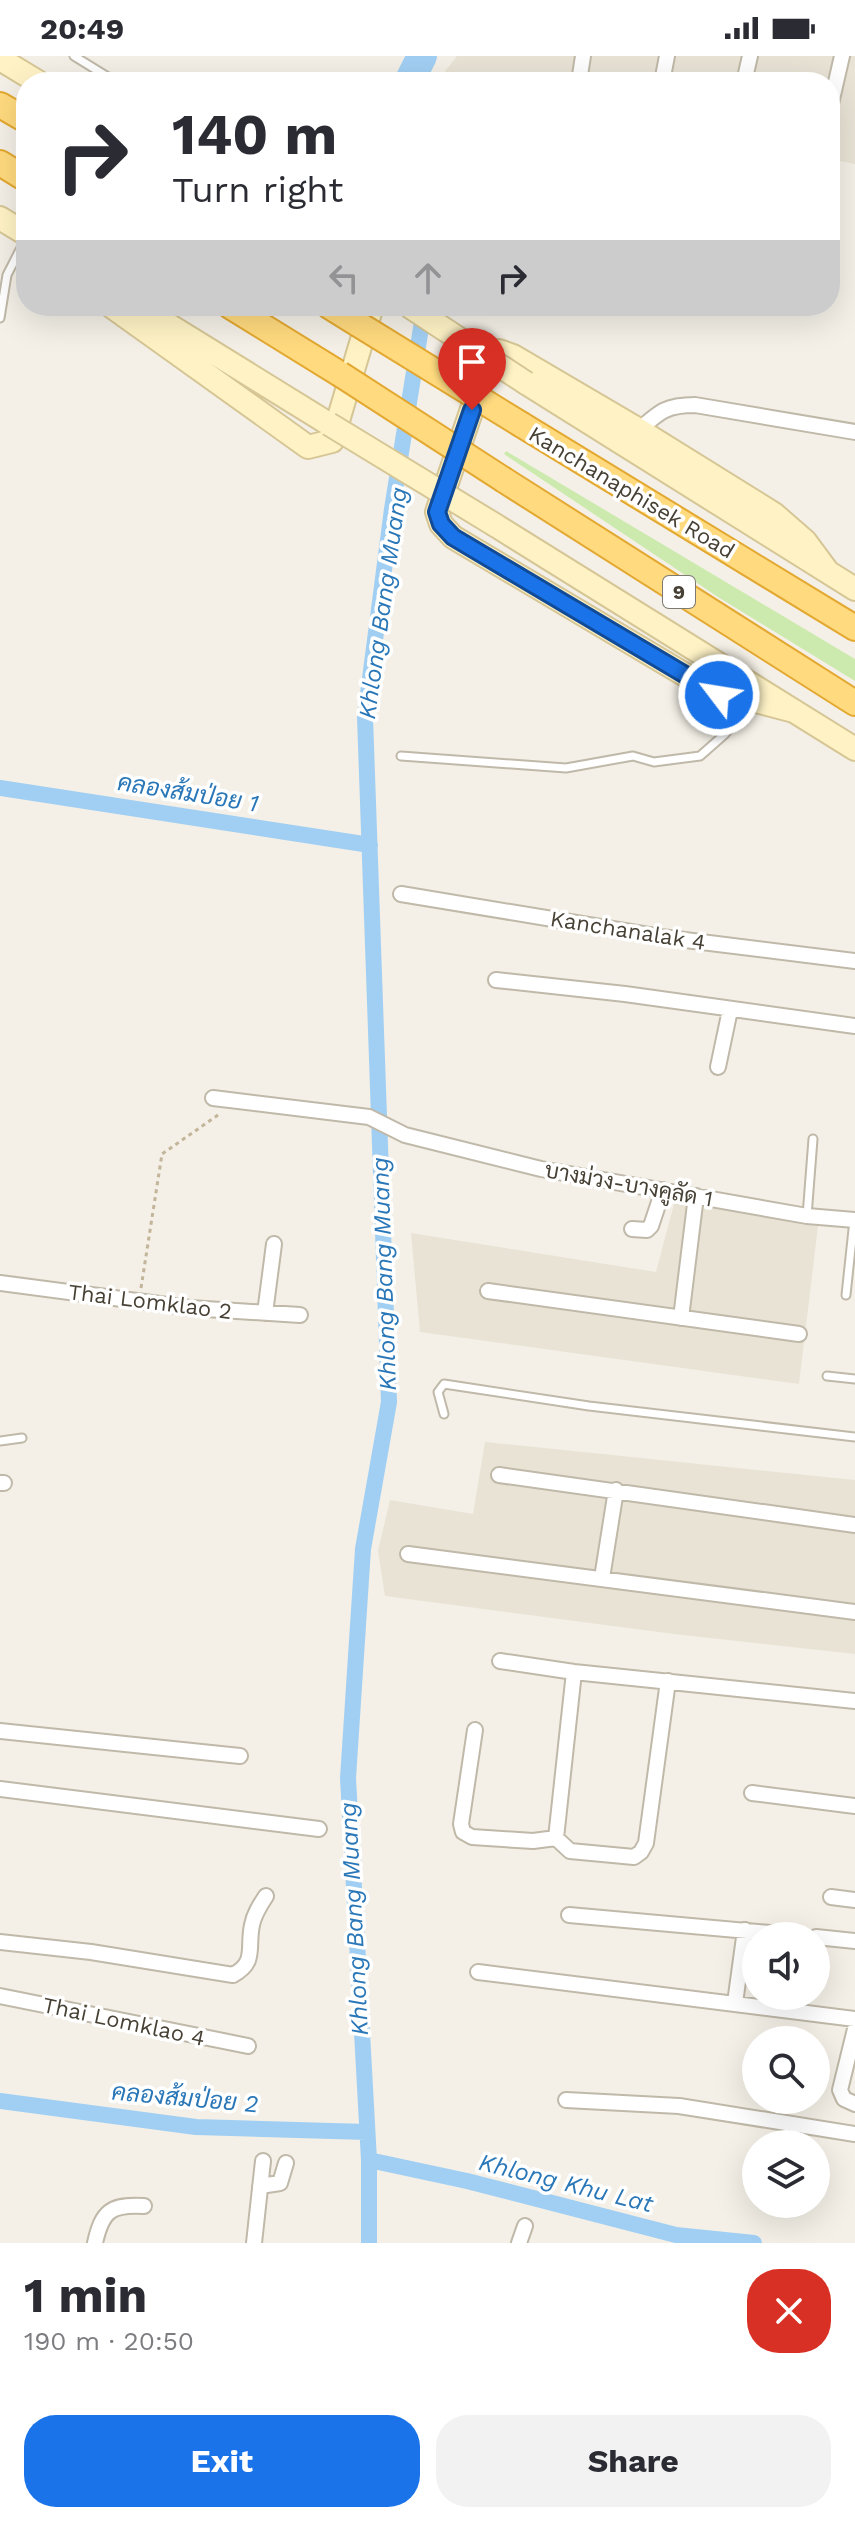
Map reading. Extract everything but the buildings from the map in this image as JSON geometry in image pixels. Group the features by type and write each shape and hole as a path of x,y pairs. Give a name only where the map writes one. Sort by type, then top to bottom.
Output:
{"highway":[{"name":"9","path":"246,316 855,703"},
{"name":"Kanchanaphisek Road","path":"366,316 522,425 855,628"}],"main road":[{"path":"0,59 21,72"},
{"path":"125,316 308,447 332,441 365,316"},
{"path":"154,316 855,749"},
{"path":"424,316 855,589"},
{"path":"794,711 719,695 453,537 441,524 437,512 489,359 499,351 513,356 774,514 805,541 828,572"}],"street":[{"path":"639,430 672,405 695,405 855,432"},
{"name":"Kanchanalak 4","path":"401,894 661,937 855,961"},
{"path":"496,980 625,994 855,1026"},
{"path":"718,1067 730,1010"},
{"name":"บางม่วง-บางคูลัด 1","path":"213,1098 369,1117 405,1135 541,1169 807,1216 855,1220"},
{"path":"632,1229 647,1230 651,1226 663,1190"},
{"path":"681,1318 696,1196"},
{"path":"265,1313 274,1244"},
{"name":"Thai Lomklao 2","path":"0,1283 139,1301 300,1315"},
{"path":"488,1291 799,1334"},
{"path":"499,1475 855,1525"},
{"path":"602,1578 616,1490"},
{"path":"408,1554 855,1612"},
{"path":"500,1661 574,1672 855,1701"},
{"path":"556,1838 574,1672"},
{"path":"556,1838 570,1851 634,1857 641,1852 646,1843 668,1681"},
{"path":"475,1730 461,1824 463,1832 472,1837 533,1841 556,1838"},
{"path":"0,1731 240,1756"},
{"path":"0,1789 319,1829"},
{"path":"752,1793 855,1806"},
{"path":"0,1942 91,1952 233,1975 244,1969 249,1960 252,1924 266,1896"},
{"path":"831,1897 855,1900"},
{"path":"569,1915 742,1930"},
{"path":"830,1938 855,1941"},
{"path":"735,2003 742,1952"},
{"path":"478,1972 855,2019"},
{"name":"Thai Lomklao 4","path":"0,1996 248,2046"},
{"path":"854,2037 840,2090 844,2099 855,2104"},
{"path":"566,2100 679,2106 855,2134"},
{"path":"254,2243 263,2161"},
{"path":"260,2186 280,2183 286,2163"},
{"path":"95,2243 99,2225 113,2208 144,2206"},
{"path":"519,2243 525,2226"}],"lane":[{"path":"74,56 97,72"},
{"path":"0,318 7,275 16,257"},
{"path":"401,756 566,768 633,756 654,762 700,756 725,734 748,699"},
{"path":"807,1216 813,1139"},
{"path":"846,1295 855,1220"},
{"path":"827,1376 855,1379"},
{"path":"444,1414 438,1392 444,1384 589,1406 855,1437"},
{"path":"0,1441 22,1438"}],"path":[{"path":"139,1301 162,1154 238,1101"}],"shaded area":[{"path":"457,56 855,56 855,164 840,161 840,72 445,72"},
{"path":"675,1200 818,1226 799,1384 420,1332 411,1233 656,1272"},
{"path":"485,1442 855,1480 855,1654 385,1596 378,1551 390,1500 473,1514"}],"green space":[{"path":"506,451 855,659 855,681 718,597 504,454"}],"waterway":[{"name":"Khlong Bang Muang","path":"414,72 422,56"},
{"name":"Khlong Bang Muang","path":"369,2243 369,2160 348,1778 363,1549 389,1402 365,717 392,509 423,316"},
{"name":"คลองส้มป่อย 1","path":"0,788 370,845"},
{"name":"คลองส้มป่อย 2","path":"0,2101 196,2127 367,2132"},
{"name":"Khlong Khu Lat","path":"369,2160 467,2181 676,2235 754,2243"}],"route":[{"path":"472,410 437,512 441,524 453,537 719,695"}]}
